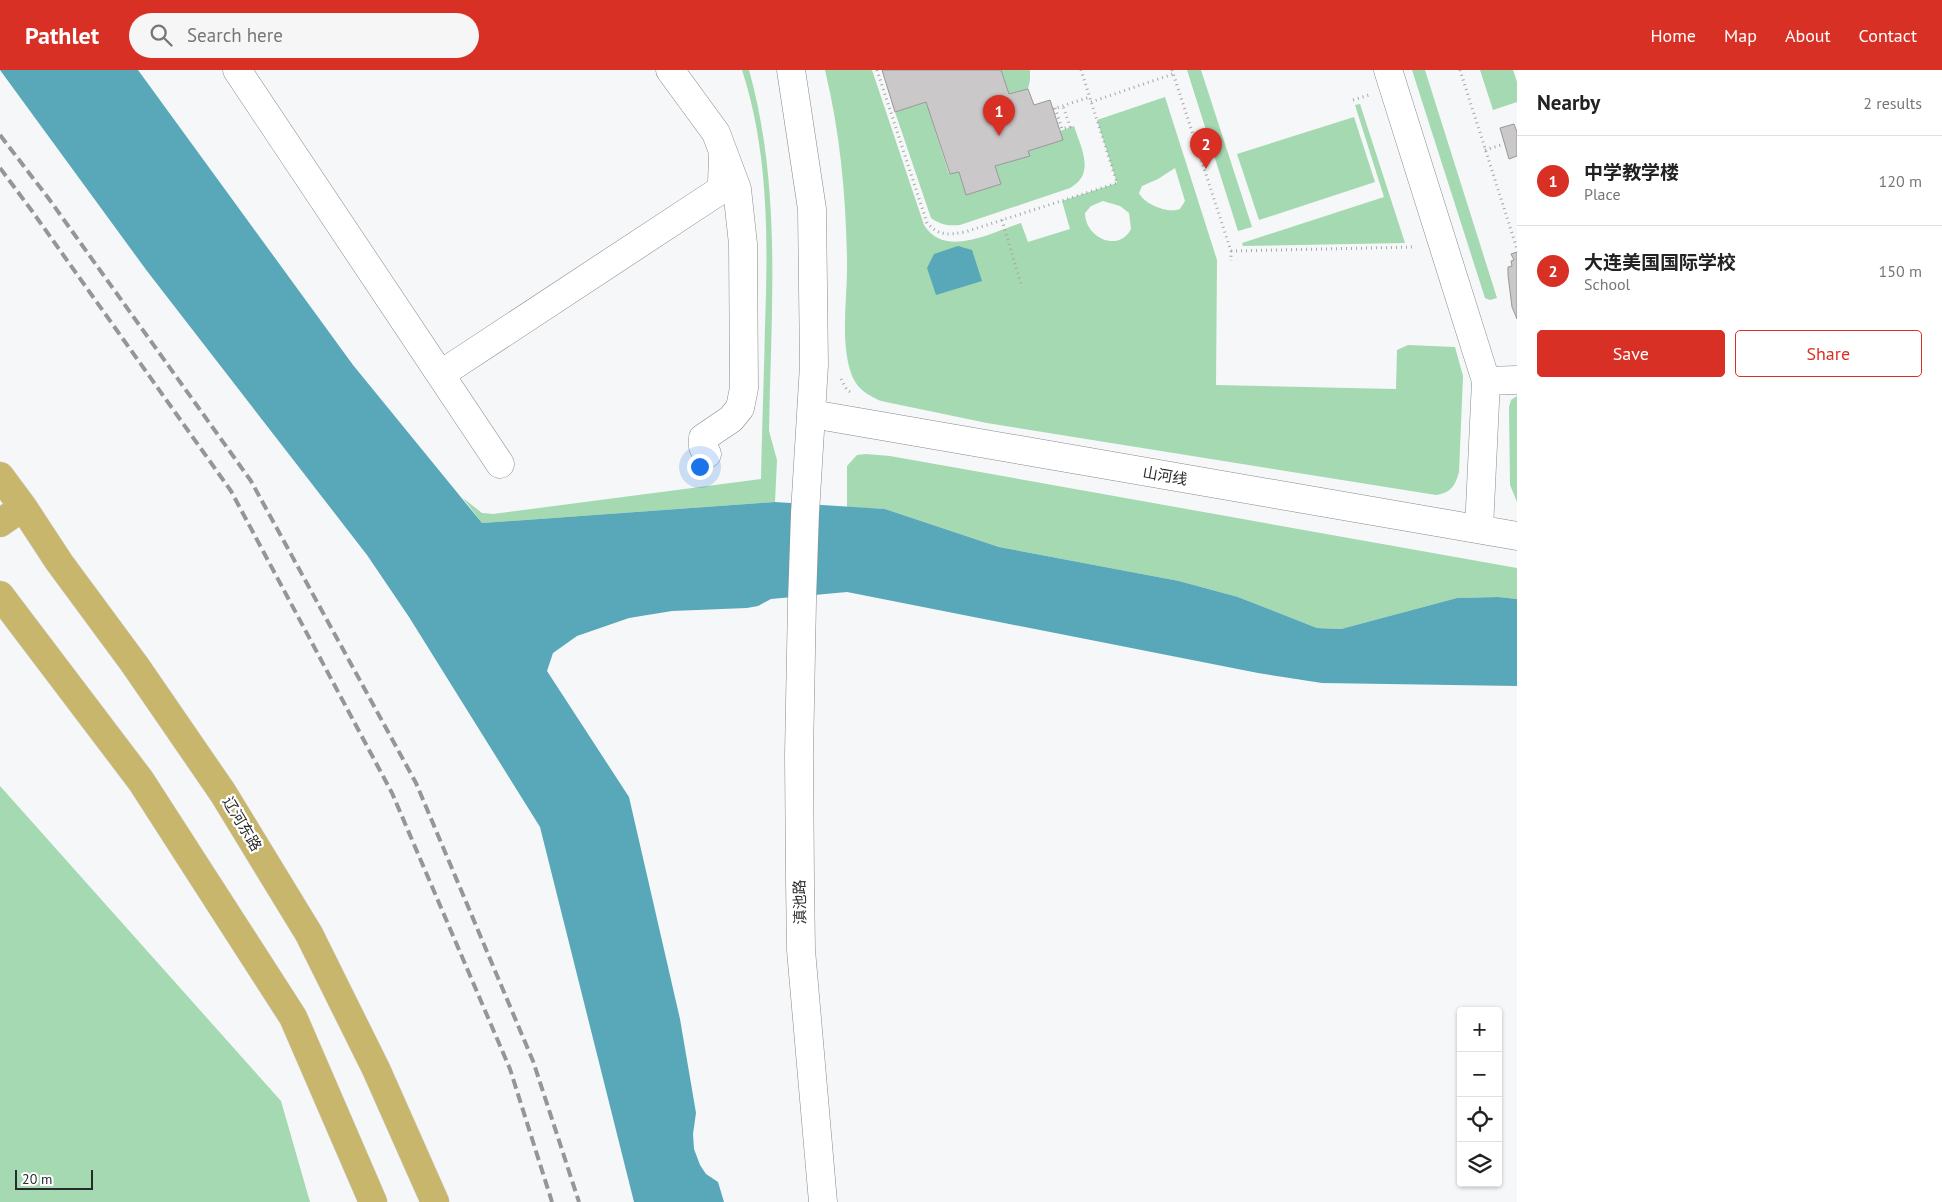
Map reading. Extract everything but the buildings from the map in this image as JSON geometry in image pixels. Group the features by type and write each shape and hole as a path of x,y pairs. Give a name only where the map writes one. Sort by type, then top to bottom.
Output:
{"main road":[{"name":"辽河东路","path":"0,476 59,562 135,665 223,793 309,934 376,1069 435,1202"},
{"path":"0,522 23,507"},
{"path":"0,595 141,781 293,1017 373,1202"}],"street":[{"path":"237,70 500,464"},
{"path":"670,70 716,133 737,189 743,235 744,388 740,408 731,420 703,438 703,447 707,454"},
{"name":"滇池路","path":"791,70 812,210 814,365 805,513 798,755 801,950 822,1202"},
{"path":"1388,70 1486,381 1479,529"},
{"path":"440,374 719,191 722,183 723,169 720,143"},
{"path":"691,210 702,208 716,209 729,215 743,235"},
{"path":"1486,381 1517,380"},
{"name":"山河线","path":"812,414 1517,536"}],"path":[{"path":"878,70 927,223 935,232 946,234 965,232 1117,183 1081,70"},
{"path":"1460,70 1517,248"},
{"path":"1091,102 1172,72 1231,251 1231,260"},
{"path":"1353,100 1369,95"},
{"path":"1063,106 1070,127 1062,129 1054,109 1063,106 1090,97"},
{"path":"1485,150 1504,144"},
{"path":"1002,220 1021,284"},
{"path":"1231,251 1418,247"},
{"path":"839,376 847,390 854,394"}],"green space":[{"path":"742,70 749,70 759,114 770,204 772,295 769,431 777,460 775,502 482,523 463,498 482,513 493,514 761,479 766,262 765,197 757,133 751,101"},
{"path":"825,70 872,70 924,225 933,235 944,240 956,242 983,237 1021,223 1028,242 1070,229 1062,201 1117,183 1097,120 1165,97 1217,260 1216,385 1396,389 1397,350 1408,345 1455,347 1463,376 1459,472 1454,485 1449,491 1436,495 987,423 881,401 870,396 861,389 852,376 845,343 847,273 845,212 838,140","holes":["1175,168 1185,201 1180,209 1163,209 1146,201 1139,193 1142,186 1158,179","1103,201 1120,206 1129,213 1131,229 1126,236 1119,240 1111,241 1096,235 1086,222 1085,213 1091,206"]},
{"path":"1001,70 1030,70 1028,89 1009,94"},
{"path":"1187,70 1201,70 1252,227 1238,231"},
{"path":"1412,70 1425,70 1497,298 1490,300 1485,298"},
{"path":"1480,70 1513,70 1517,82 1517,102 1493,110"},
{"path":"926,102 949,174 959,172 966,195 1001,184 995,166 1029,156 1028,151 1063,140 1060,131 1074,126 1083,152 1085,168 1083,176 1070,188 960,225 941,224 931,218 895,112"},
{"path":"1360,104 1405,243 1243,246 1242,243 1384,197 1355,105"},
{"path":"1354,117 1375,182 1259,220 1237,154"},
{"path":"1517,396 1517,502 1510,485 1509,407 1511,400"},
{"path":"857,455 890,456 1517,568 1517,599 1498,597 1457,598 1341,629 1317,628 1238,597 1179,581 999,547 885,509 847,507 847,466"},
{"path":"0,786 281,1101 310,1202 0,1202"}],"water":[{"path":"0,70 138,70 353,365 482,523 775,502 885,509 999,547 1179,581 1238,597 1317,628 1341,629 1457,598 1498,597 1517,599 1517,686 1322,683 1258,673 847,592 771,599 758,606 747,608 672,611 629,618 577,636 553,653 547,671 629,797 680,1019 696,1113 693,1134 694,1149 700,1165 706,1174 718,1182 724,1202 634,1202 540,827 409,617 367,555 147,271"},
{"path":"958,246 972,250 982,281 936,295 927,268 934,254"}],"railway":[{"path":"0,135 49,199 251,481 416,783 533,1061 579,1202"},
{"path":"0,168 231,491 392,793 510,1069 552,1202"}],"place":[{"name":"中学教学楼","path":"999,136"},
{"name":"大连美国国际学校","path":"1206,169"}]}
